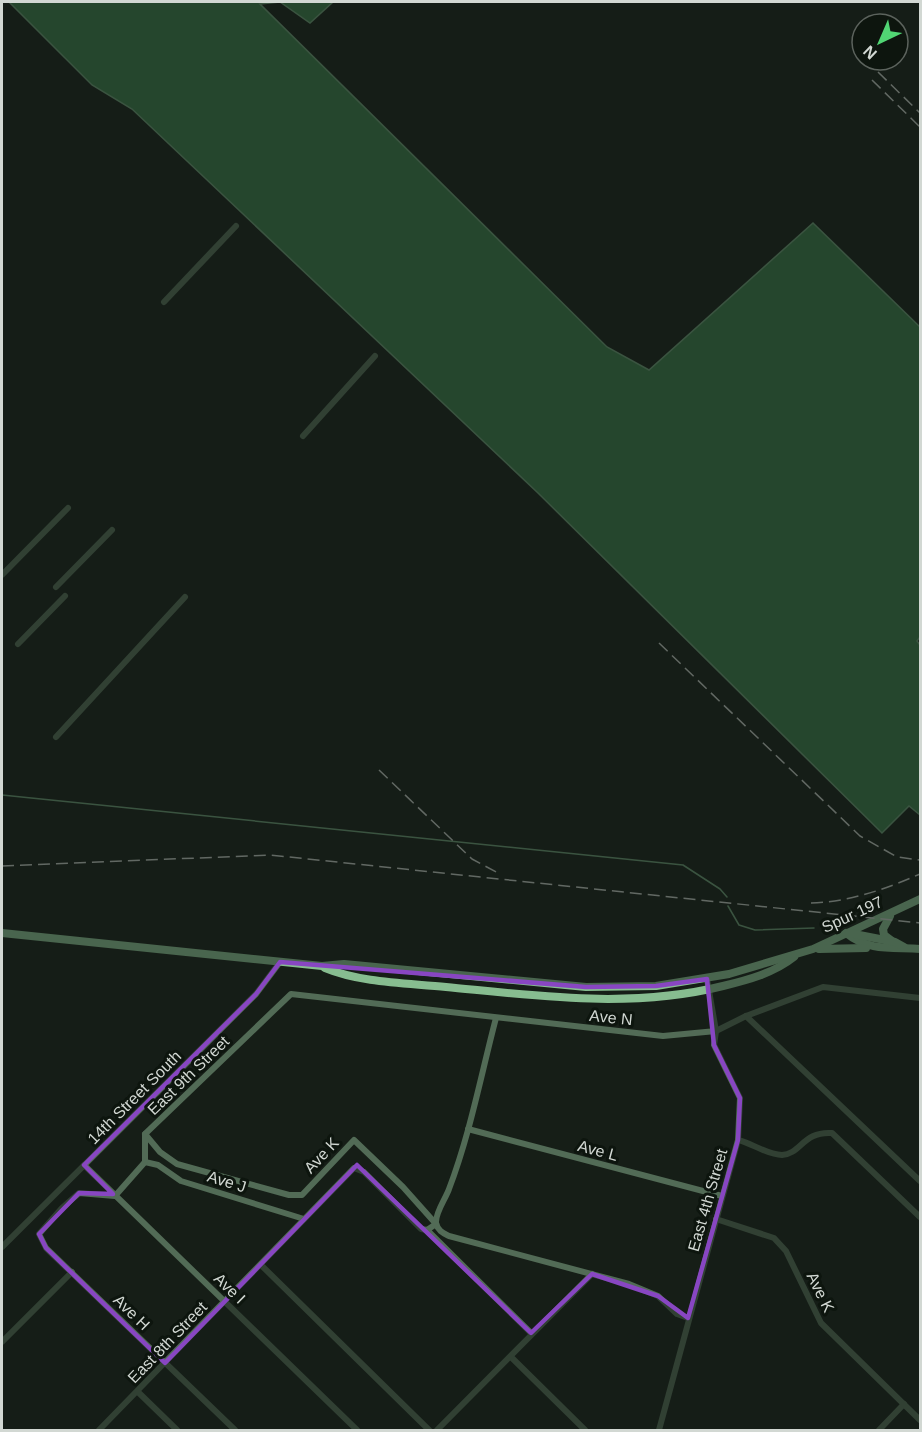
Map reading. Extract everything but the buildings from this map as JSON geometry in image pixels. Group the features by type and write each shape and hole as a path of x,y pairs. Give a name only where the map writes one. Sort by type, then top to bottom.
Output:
{"main road":[{"name":"Spur 197","path":"796,956 921,900"},
{"path":"895,911 885,920 884,935 903,947"},
{"path":"2,933 322,966 344,964 599,988 656,986 706,979 796,956"},
{"path":"846,933 895,942"},
{"path":"846,933 859,942 876,948"},
{"path":"813,949 903,947 921,949"},
{"path":"322,966 342,975 587,1000 648,998 708,990 781,968 796,956"}],"street":[{"path":"164,302 236,226"},
{"path":"303,436 375,356"},
{"path":"2,574 68,508"},
{"path":"56,587 112,530"},
{"path":"18,644 65,596"},
{"path":"56,737 184,597"},
{"name":"14th Street South","path":"2,1247 256,994 280,962"},
{"name":"East 4th Street","path":"659,1431 738,1140 740,1098 714,1045 716,1031 706,979"},
{"name":"Ave N","path":"291,994 663,1036 716,1031 746,1016 823,987 921,998"},
{"name":"East 9th Street","path":"145,1162 145,1134 291,994"},
{"path":"746,1016 921,1181"},
{"path":"496,1018 468,1130 436,1224 427,1230 531,1333"},
{"name":"Ave L","path":"468,1130 722,1196"},
{"path":"738,1140 780,1155 789,1154 808,1136 822,1132 832,1133 921,1217"},
{"name":"Ave K","path":"145,1134 160,1152 177,1164 289,1195 302,1195 354,1140 403,1187 436,1224 440,1232 629,1284 658,1296 677,1314 688,1318"},
{"path":"114,1196 145,1162"},
{"name":"Ave J","path":"145,1162 158,1164 181,1181 304,1219"},
{"name":"Ave I","path":"84,1165 357,1431"},
{"name":"East 8th Street","path":"99,1431 354,1168 364,1172 421,1228 427,1230"},
{"name":"Ave H","path":"114,1196 79,1193 39,1234 46,1248 235,1431"},
{"name":"Ave K","path":"716,1219 774,1238 786,1251 821,1323 921,1420"},
{"path":"261,1265 429,1431"},
{"path":"2,1342 72,1272"},
{"path":"437,1431 511,1357 531,1333 592,1274"},
{"path":"511,1357 585,1431"},
{"path":"138,1392 177,1431"},
{"path":"879,1431 904,1404"}],"highlighted area":[{"path":"280,962 586,987 656,986 707,979 714,1045 740,1098 738,1140 688,1318 658,1296 592,1274 531,1333 357,1165 165,1363 46,1248 39,1234 79,1193 113,1194 84,1165 256,994"}],"shaded area":[{"path":"9,2 280,2 260,4 607,347 649,370 813,223 920,327 920,637 917,641 920,645 920,815 909,806 882,833 538,493 132,109 92,85"},
{"path":"280,2 333,2 310,23"}],"waterway":[{"path":"2,795 683,865 720,889 727,897"},
{"path":"728,906 739,925 755,930 814,928"}],"railway":[{"path":"878,72 920,113"},
{"path":"872,80 920,127"},
{"path":"659,643 860,836 897,857 920,860"},
{"path":"379,770 472,859 498,873"},
{"path":"2,866 270,855 920,923"},
{"path":"811,903 867,894 920,874"}]}
